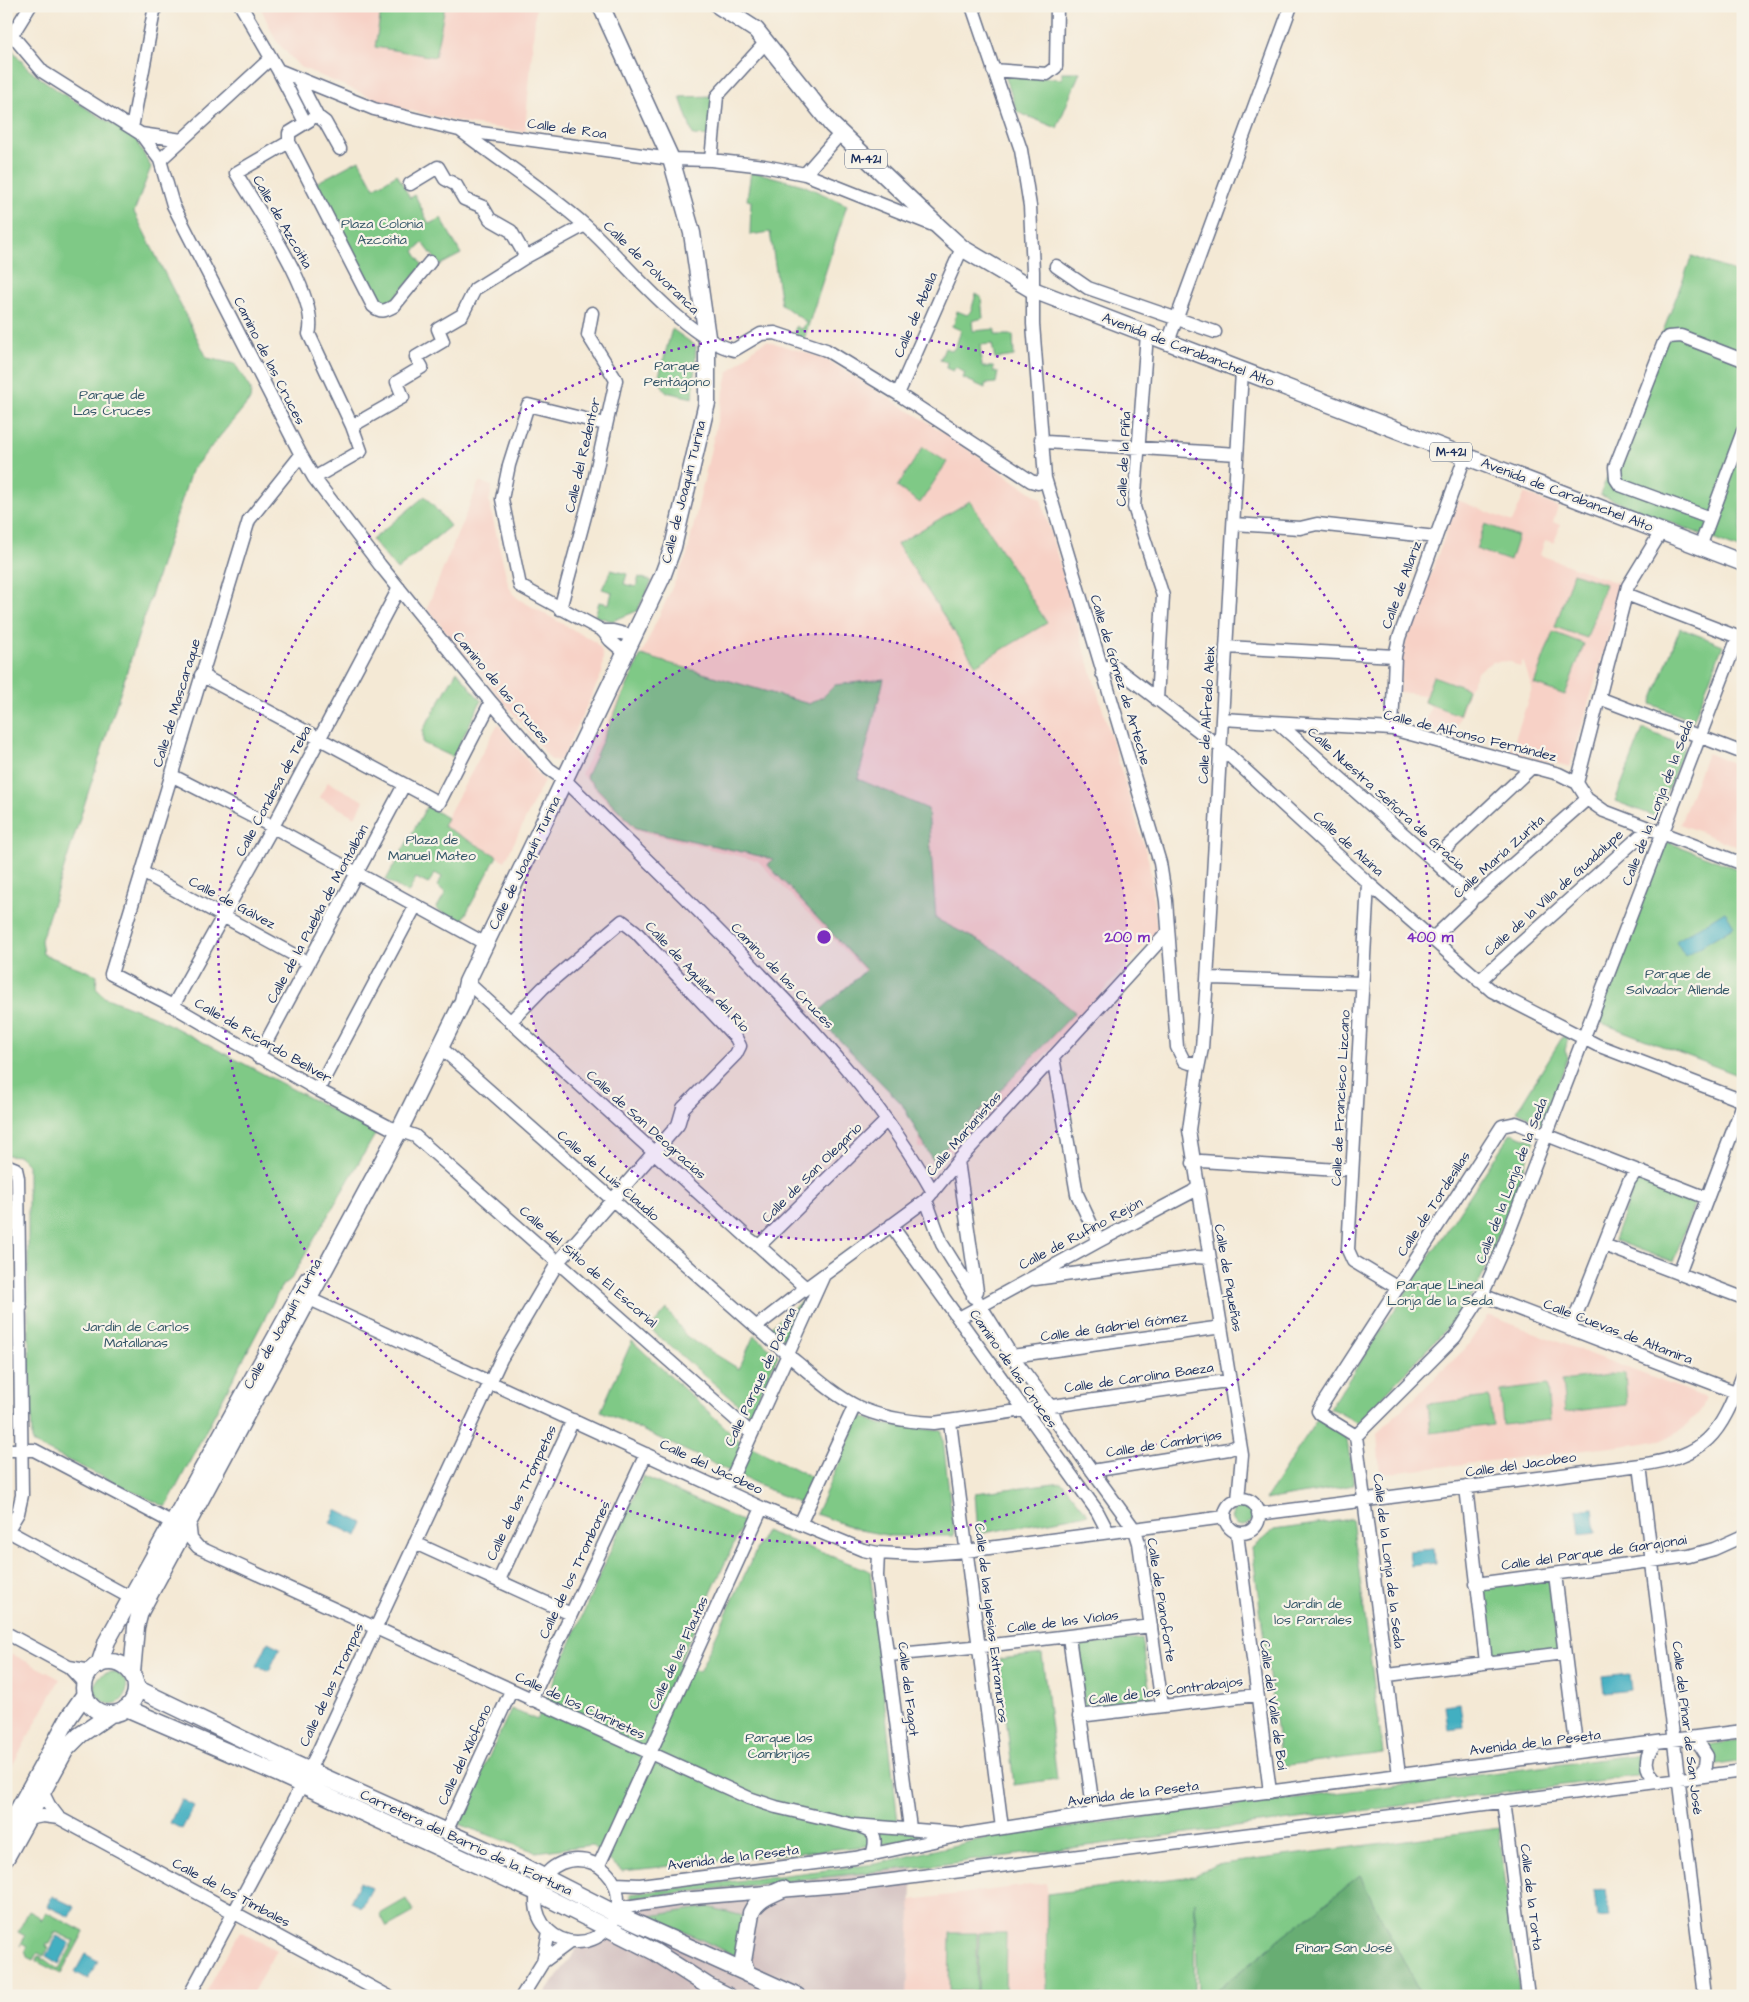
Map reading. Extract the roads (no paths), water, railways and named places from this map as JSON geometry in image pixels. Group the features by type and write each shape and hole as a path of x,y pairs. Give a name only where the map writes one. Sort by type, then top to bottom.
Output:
{"main road":[{"name":"Calle de Joaquín Turina","path":"395,1128 449,1010 468,982 662,577 673,548 706,403 707,337 692,233 671,159 601,6"},
{"name":"Avenida de Carabanchel Alto","path":"719,6 756,30 840,134 962,248 1033,290 1743,563"},
{"name":"Calle de Joaquín Turina","path":"90,1678 106,1641 131,1598 181,1522 440,1047 463,1001 468,982"},
{"name":"Calle de Joaquín Turina","path":"134,1681 137,1618 171,1554 181,1522"},
{"path":"6,1832 90,1678 113,1662 127,1668 134,1681 133,1699 73,1741 42,1791 6,1858"},
{"path":"90,1678 88,1700 98,1710 118,1711"},
{"name":"Carretera del Barrio de la Fortuna","path":"134,1681 305,1777 536,1892 614,1917 796,1996"},
{"name":"Carretera del Barrio de la Fortuna","path":"118,1711 305,1777 446,1832 543,1877 614,1917 660,1954 708,1986 728,1996"},
{"path":"747,1974 743,1961 750,1912 761,1899 783,1889"}],"street":[{"path":"30,6 9,31 43,72 136,131 182,140"},
{"path":"136,131 154,6"},
{"path":"241,6 305,122"},
{"name":"Calle de Gómez de Arteche","path":"972,6 1021,150 1030,206 1033,290 1032,324 1044,478 1156,846 1166,901 1177,1047 1184,1061 1190,1063 1199,1061"},
{"path":"993,70 1047,74 1056,67 1057,6"},
{"path":"1168,342 1291,6"},
{"path":"711,160 717,96 766,42"},
{"path":"160,160 270,59"},
{"name":"Calle de Roa","path":"278,70 374,109 459,130 671,159 711,160 805,174 939,227"},
{"path":"300,80 317,116 325,122 340,149"},
{"name":"Calle de Azcoitia","path":"314,478 361,451 352,426 309,334 311,325 298,276 236,173 289,142 289,133 317,116"},
{"name":"Calle de Polvoranca","path":"459,130 585,225 687,325 723,347 734,350 761,334 775,333 826,350 898,394 1031,481 1038,483 1044,478"},
{"name":"Camino de las Cruces","path":"136,131 160,160 173,205 300,455 314,478 399,588 491,702 549,769 565,780 732,944 812,1027 861,1084 920,1170 942,1244 976,1301 1012,1356 1050,1406 1056,1421 1135,1530"},
{"path":"805,174 840,134"},
{"path":"289,142 368,297 378,310 386,311 394,306 430,262"},
{"path":"410,184 438,167 445,178 456,186 464,199 483,207 490,219 511,231 526,257"},
{"path":"352,426 403,397 397,382 422,368 416,357 443,341 438,329 462,314 475,289 526,257 585,225"},
{"name":"Calle de Abella","path":"898,394 962,248"},
{"path":"1056,266 1088,288 1215,332"},
{"name":"Calle del Redentor","path":"560,609 589,500 616,380 588,335 592,313"},
{"name":"Calle de la Piña","path":"1147,334 1134,508 1163,596 1157,700"},
{"path":"1710,518 1620,485 1614,473 1664,342 1674,336 1681,336 1743,360"},
{"name":"Calle de Alfredo Aleix","path":"1199,1061 1202,1048 1207,980 1242,370"},
{"path":"605,424 528,405 509,465 502,499 520,586 603,631 625,653"},
{"path":"1700,547 1743,431"},
{"path":"1041,439 1046,442 1237,454"},
{"name":"Calle de Mascaraque","path":"111,974 249,520 300,455"},
{"name":"Calle de Allariz","path":"1392,729 1395,656 1399,638 1465,457"},
{"path":"1234,524 1300,528 1317,524 1436,537"},
{"path":"1661,532 1631,580 1626,594 1577,783 1587,799 1604,811 1743,864"},
{"name":"Calle Condesa de Teba","path":"173,1006 273,827 399,588"},
{"path":"1626,594 1740,638"},
{"path":"603,631 613,631 633,636"},
{"name":"Calle de la Lonja de la Seda","path":"1399,1775 1388,1675 1356,1436 1455,1337 1482,1295 1500,1256 1662,833 1740,638"},
{"path":"1226,647 1395,656"},
{"name":"Calle de Alzina","path":"1102,673 1105,668 1112,666 1220,748 1368,883 1479,980 1511,1003 1584,1039 1743,1102"},
{"path":"201,675 439,804 491,702"},
{"path":"1599,698 1743,753"},
{"name":"Calle de Alfonso Fernández","path":"1222,719 1392,729 1559,774 1577,783"},
{"name":"Calle Nuestra Señora de Gracia","path":"1278,723 1433,860 1473,898"},
{"path":"1433,860 1532,767"},
{"path":"171,775 273,827 415,907 486,944"},
{"name":"Calle de la Puebla de Montalbán","path":"258,1057 307,962 404,785"},
{"name":"Calle María Zurita","path":"1432,939 1473,898 1587,799"},
{"name":"Calle de la Villa de Guadalupe","path":"1479,980 1649,828"},
{"name":"Calle de Gálvez","path":"142,872 223,914 307,962"},
{"name":"Calle de Francisco Lizcano","path":"1368,883 1349,1254 1354,1261 1398,1288"},
{"path":"318,1090 415,907"},
{"name":"Calle de Aguilar del Río","path":"490,1381 558,1262 611,1199 678,1125 683,1108 736,1054 740,1046 736,1038 636,931 622,921 543,988 510,1022"},
{"name":"Calle Marianistas","path":"758,1326 929,1196 958,1161 1168,932"},
{"name":"Calle de Ricardo Bellver","path":"111,974 173,1006 258,1057 318,1090 395,1128"},
{"path":"1207,980 1362,982"},
{"name":"Calle de San Deogracias","path":"468,982 748,1238 760,1246 806,1288"},
{"name":"Calle de Luis Claudio","path":"440,1047 758,1326 788,1355 839,1398 854,1407"},
{"path":"1053,1057 1077,1194 1099,1241"},
{"name":"Calle de Piqueñas","path":"1199,1061 1189,1119 1193,1163 1240,1445 1242,1462 1238,1500"},
{"path":"1678,1273 1743,1102"},
{"name":"Calle de San Olegario","path":"760,1246 886,1121"},
{"name":"Calle de Tordesillas","path":"1356,1436 1318,1411 1502,1126 1516,1123 1546,1136"},
{"name":"Calle del Sitio de El Escorial","path":"395,1128 415,1136 426,1144 751,1433"},
{"path":"1546,1136 1707,1198"},
{"name":"Camino de las Cruces","path":"958,1161 977,1291 976,1301"},
{"path":"1193,1163 1201,1161 1338,1170 1352,1168"},
{"path":"6,1165 16,1169 18,1178 23,1450 21,1504 7,1532 131,1598"},
{"path":"1570,1330 1632,1175 1636,1171"},
{"name":"Calle de Rufino Rejón","path":"959,1318 976,1301 1028,1280 1197,1188"},
{"name":"Camino de las Cruces","path":"890,1225 1097,1511 1108,1532"},
{"path":"1604,1245 1743,1298"},
{"path":"1028,1280 1197,1257 1209,1258"},
{"name":"Calle Parque de Doñana","path":"720,1488 729,1481 824,1274"},
{"name":"Calle Cuevas de Altamira","path":"1482,1295 1739,1394"},
{"name":"Calle del Jacobeo","path":"304,1297 490,1381 762,1508 831,1538 878,1553 915,1555 966,1551 1225,1517"},
{"path":"6,1307 21,1307"},
{"name":"Calle de Gabriel Gómez","path":"1012,1356 1215,1328 1220,1325"},
{"name":"Calle del Jacobeo","path":"1258,1514 1640,1465 1683,1456 1707,1441 1721,1426 1739,1394 1743,1375"},
{"name":"Calle de las Trompas","path":"188,1996 305,1777 490,1381"},
{"name":"Calle de Carolina Baeza","path":"854,1407 900,1422 950,1422 1050,1406 1230,1382"},
{"path":"800,1524 854,1407"},
{"name":"Calle de las Trompetas","path":"499,1580 573,1420"},
{"name":"Calle de las Iglesias Extramuros","path":"950,1422 1002,1828"},
{"name":"Calle de Cambrijas","path":"1092,1471 1234,1448 1240,1445"},
{"path":"6,1450 34,1450 181,1522 198,1547"},
{"name":"Calle de los Trombones","path":"531,1700 646,1454"},
{"name":"Calle del Pinar de San José","path":"1640,1465 1705,1996"},
{"path":"1466,1487 1486,1662"},
{"path":"1238,1500 1246,1500 1253,1503 1258,1514 1253,1529 1243,1533 1229,1527 1225,1517 1227,1508 1238,1500"},
{"name":"Calle de las Flautas","path":"599,1865 648,1754 762,1508"},
{"name":"Calle de Pianoforte","path":"1135,1530 1139,1543 1162,1705"},
{"name":"Calle del Valle de Boí","path":"1237,1532 1256,1695 1270,1792"},
{"name":"Calle del Parque de Garajonai","path":"1476,1584 1652,1562 1714,1549 1743,1536"},
{"path":"415,1543 571,1614"},
{"path":"171,1554 180,1548 198,1547"},
{"name":"Calle de los Clarinetes","path":"198,1547 748,1798 786,1810 854,1825 966,1834"},
{"name":"Calle del Fagot","path":"878,1553 877,1576 889,1654 910,1828"},
{"path":"1555,1574 1578,1752"},
{"name":"Calle de las Violas","path":"889,1654 978,1647 1151,1626"},
{"path":"6,1633 90,1678"},
{"path":"1069,1637 1094,1814"},
{"path":"1388,1675 1564,1652"},
{"name":"Calle del Xilófono","path":"446,1832 511,1691"},
{"name":"Calle de los Contrabajos","path":"1080,1716 1256,1695"},
{"name":"Avenida de la Peseta","path":"615,1884 640,1885 872,1855 966,1834 1094,1814 1743,1731"},
{"path":"1690,1738 1700,1745 1707,1756 1706,1766 1697,1777"},
{"path":"1657,1742 1648,1753 1646,1760 1649,1773 1659,1782"},
{"path":"614,1917 615,1884 606,1870 587,1860 568,1860 551,1868 543,1877 536,1892 536,1906 540,1920 549,1932 570,1942 591,1940 614,1917 783,1889 852,1884 1743,1772"},
{"name":"Calle de los Timbales","path":"42,1791 49,1805 59,1818"},
{"name":"Calle de la Torta","path":"1504,1802 1528,1996"},
{"name":"Calle de los Timbales","path":"27,1819 43,1816 59,1818 388,1996"},
{"path":"854,1825 873,1832 876,1842 872,1855"},
{"path":"544,1962 549,1932"},
{"path":"522,1996 544,1962 570,1942"}],"water":[{"path":"1725,911 1734,926 1685,956 1676,941"},
{"path":"1593,1508 1596,1532 1580,1534 1577,1510"},
{"path":"336,1510 363,1523 357,1536 330,1523"},
{"path":"1434,1549 1435,1563 1411,1566 1409,1551"},
{"path":"268,1642 280,1648 269,1671 257,1666"},
{"path":"1629,1674 1631,1690 1605,1693 1603,1677"},
{"path":"1460,1703 1463,1727 1448,1729 1445,1705"},
{"path":"181,1799 194,1806 182,1829 170,1823"},
{"path":"360,1882 372,1888 362,1907 350,1902"},
{"path":"1606,1889 1610,1917 1598,1918 1595,1890"},
{"path":"52,1896 75,1907 70,1917 47,1906"},
{"path":"57,1936 70,1943 59,1964 46,1956"},
{"path":"85,1954 98,1961 88,1979 75,1972"}],"park label":[{"name":"Plaza Colonia Azcoitia","path":"382,232"},
{"name":"Parque Pentágono","path":"677,374"},
{"name":"Parque de Las Cruces","path":"112,404"},
{"name":"Plaza de Manuel Mateo","path":"432,848"},
{"name":"Parque de Salvador Allende","path":"1678,982"},
{"name":"Parque Lineal Lonja de la Seda","path":"1440,1294"},
{"name":"Jardín de Carlos Matallanas","path":"136,1335"},
{"name":"Jardín de los Parrales","path":"1313,1612"},
{"name":"Parque las Cambrijas","path":"779,1746"},
{"name":"Pinar San José","path":"1344,1948"}]}
